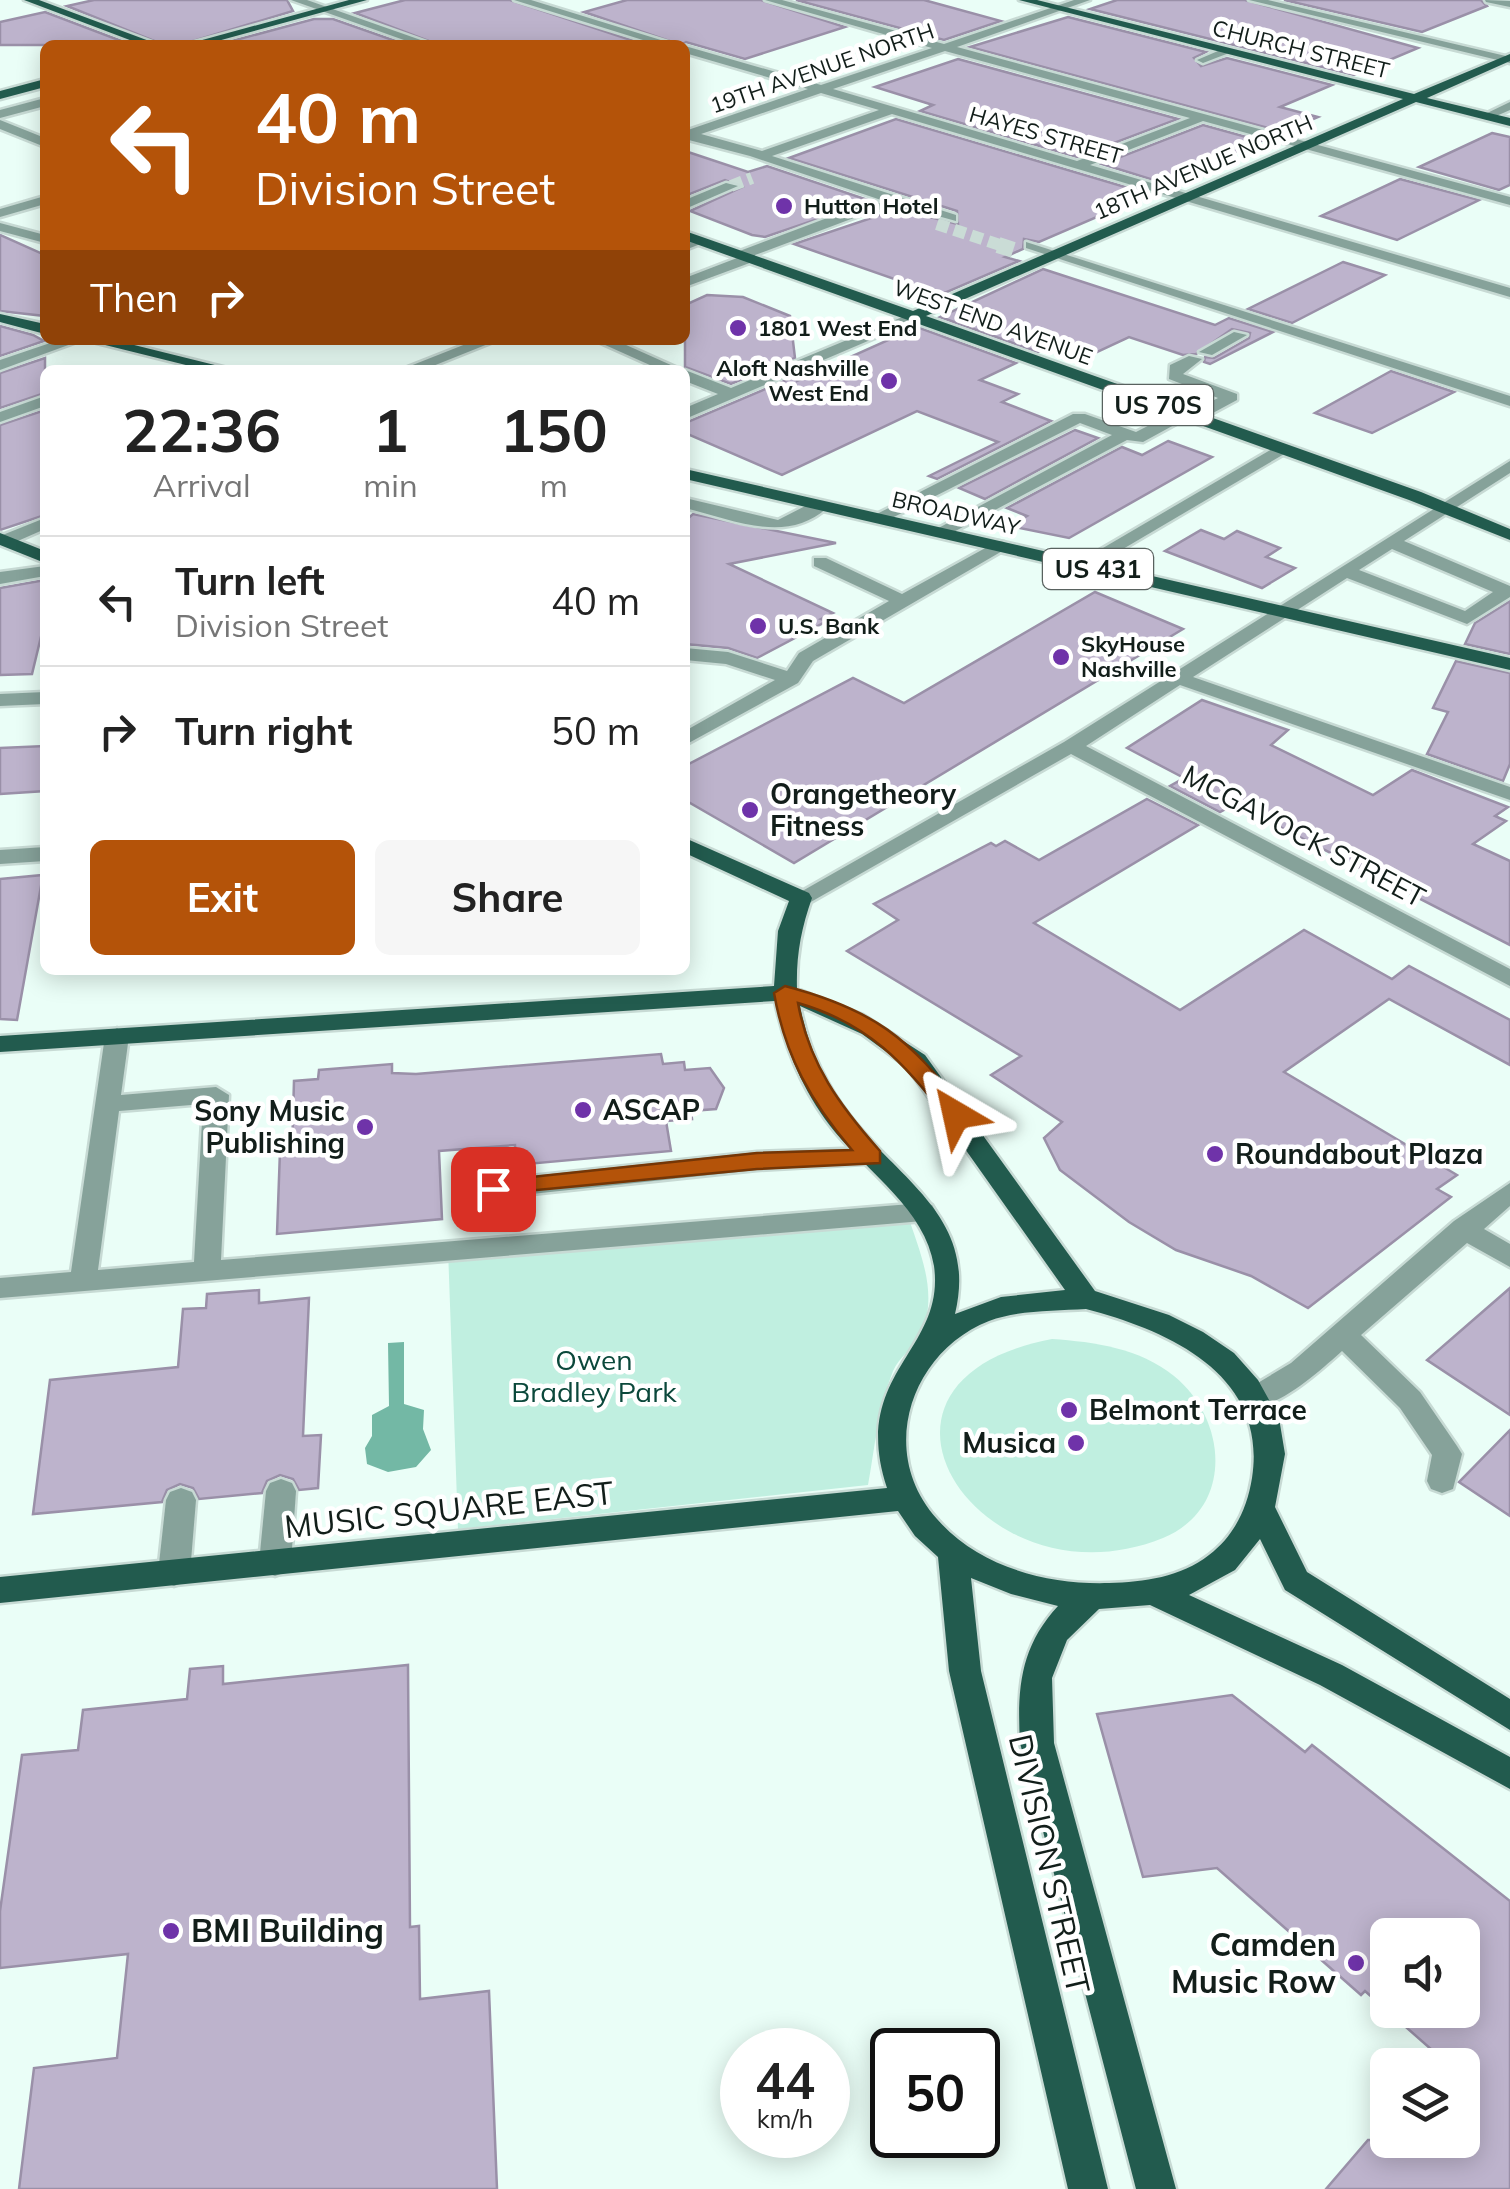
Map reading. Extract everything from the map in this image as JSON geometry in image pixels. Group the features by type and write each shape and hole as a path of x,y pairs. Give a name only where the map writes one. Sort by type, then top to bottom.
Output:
{"main road":[{"path":"30,0 140,40"},
{"path":"209,40 362,0"},
{"name":"CHURCH STREET","path":"1024,0 1510,122"},
{"name":"18TH AVENUE NORTH","path":"912,317 1508,59"},
{"path":"4,92 40,86"},
{"name":"WEST END AVENUE","path":"690,237 1444,507 1510,535"},
{"path":"0,318 40,328"},
{"path":"114,345 198,365"},
{"name":"BROADWAY","path":"690,475 1510,664"},
{"path":"3,539 40,556"},
{"path":"690,847 801,898 786,939 785,993 794,1039 828,1107 924,1212 940,1240 948,1268 934,1339"},
{"path":"0,1044 785,993 831,1006 892,1041 916,1062 1086,1299"},
{"path":"1086,1299 1173,1326 1219,1355 1256,1398 1269,1426 1272,1468 1260,1508 1238,1550 1202,1576 1155,1593 1090,1598 1044,1591 1000,1577 954,1553 906,1498 889,1444 892,1405 908,1369 934,1339 972,1317 1016,1303 1086,1299"},
{"name":"MUSIC SQUARE EAST","path":"0,1590 906,1498"},
{"path":"1260,1508 1296,1581 1510,1716"},
{"name":"DIVISION STREET","path":"954,1553 966,1671 1088,2189"},
{"path":"1155,1593 1331,1675 1510,1774"},
{"name":"DIVISION STREET","path":"1090,1598 1056,1625 1032,1678 1036,1743 1156,2189"}],"street":[{"path":"296,0 414,40"},
{"path":"519,0 654,40"},
{"path":"770,0 1510,201"},
{"name":"19TH AVENUE NORTH","path":"690,133 1085,0"},
{"path":"1254,0 1508,59"},
{"path":"1490,0 1510,4"},
{"name":"HAYES STREET","path":"690,50 1510,294"},
{"path":"1203,60 1226,50"},
{"path":"0,114 40,103"},
{"path":"1487,116 1510,106"},
{"path":"756,155 892,110"},
{"path":"1078,166 1201,118"},
{"path":"0,124 40,140"},
{"path":"690,135 896,204 902,211 944,221"},
{"path":"770,172 787,166"},
{"path":"690,203 731,186"},
{"path":"0,213 40,201"},
{"path":"690,281 864,209 896,204"},
{"path":"0,227 40,238"},
{"path":"690,244 701,240"},
{"path":"1024,248 1510,401"},
{"path":"690,412 912,317"},
{"path":"878,518 1078,416 1137,438 1231,397 1175,376 1176,368 1239,335"},
{"path":"0,365 59,345"},
{"path":"422,365 476,345"},
{"path":"614,345 662,365"},
{"path":"690,376 733,394"},
{"path":"0,417 40,403"},
{"path":"940,532 1126,434"},
{"path":"1084,565 1283,450"},
{"path":"801,898 1071,746 1510,466"},
{"path":"690,505 778,525 799,519 821,505"},
{"path":"3,539 40,525"},
{"path":"1345,571 1393,567 1507,592 1467,618 1393,567 1390,542"},
{"path":"690,737 791,679 806,657 998,546"},
{"path":"820,562 903,601"},
{"path":"0,578 40,573"},
{"path":"690,654 728,658 791,679"},
{"path":"1178,678 1510,794"},
{"path":"0,700 40,698"},
{"name":"MCGAVOCK STREET","path":"1071,746 1510,978"},
{"path":"0,857 40,854"},
{"path":"83,1281 117,1036"},
{"path":"107,1104 216,1095 207,1268"},
{"path":"493,1189 757,1161 872,1157"},
{"path":"1256,1398 1300,1371 1463,1228 1507,1199"},
{"path":"0,1288 924,1212"},
{"path":"1463,1228 1510,1256"},
{"path":"1344,1336 1410,1400 1438,1440 1447,1454 1442,1481"},
{"path":"276,1562 281,1491"},
{"path":"174,1573 181,1500"}],"green space":[{"name":"Owen Bradley Park","path":"907,1213 926,1273 926,1319 921,1334 896,1366 888,1385 868,1485 458,1529 448,1249"},
{"path":"1052,1339 1131,1353 1160,1366 1192,1394 1213,1438 1215,1462 1212,1485 1203,1506 1186,1524 1163,1538 1097,1552 1038,1544 989,1518 955,1482 940,1440 949,1398 984,1363"}],"shaded area":[{"path":"404,1342 404,1404 424,1410 423,1429 431,1450 416,1467 388,1472 367,1464 365,1448 372,1436 372,1415 389,1406 388,1343"}],"building":[{"path":"94,0 287,0 293,11 197,40 152,40 67,6"},
{"path":"405,0 510,0 631,40 426,40 355,13"},
{"path":"627,0 761,0 845,27 745,59 690,40 666,40 584,12"},
{"path":"796,0 924,0 1001,21 944,40"},
{"path":"1117,0 1245,0 1418,48 1354,75 1090,9"},
{"path":"1284,0 1481,0 1487,6 1422,32"},
{"path":"45,12 119,40 40,40 40,45 0,45 0,22"},
{"path":"1068,17 1206,52 1194,58 1201,66 1227,58 1332,85 1280,107 1318,117 1283,132 970,47"},
{"path":"314,19 333,19 393,40 236,40"},
{"path":"958,59 1178,119 1077,157 920,111 933,105 875,87"},
{"path":"896,119 1148,195 1039,242 1024,239 1023,249 1005,257 1019,261 940,295 794,244 898,209 958,224 957,211 789,158"},
{"path":"1203,125 1261,141 1163,183 1102,164"},
{"path":"1492,133 1510,137 1510,185 1499,190 1419,167"},
{"name":"Hutton Hotel","path":"690,153 748,172 767,166 871,201 765,237 690,211 742,187 725,180 690,194"},
{"path":"1400,179 1479,200 1397,240 1321,216"},
{"path":"0,235 40,253 40,315 0,311"},
{"path":"1343,262 1385,275 1292,323 1248,309"},
{"path":"1043,269 1215,325 1229,318 1273,332 1210,364 1204,362 1205,357 1214,358 1249,338 1250,333 1232,329 1196,354 1183,355 1129,337 1093,354 1059,342 1038,352 940,317"},
{"name":"1801 West End","path":"707,295 743,297 790,316 795,358 731,384 690,369 690,365 685,365 685,345 690,345 690,303"},
{"path":"0,326 40,339 40,342 0,356"},
{"path":"917,327 1016,363 980,380 1018,394 1002,402 1051,421 937,479 929,476 998,442 917,411 782,475 690,435 690,421 796,376 797,381"},
{"path":"45,358 45,365 40,365 40,395 0,408 0,373"},
{"path":"1391,371 1454,392 1372,433 1315,413"},
{"path":"40,412 40,517 0,530 0,425"},
{"path":"1075,430 1098,438 985,499 959,488"},
{"path":"1168,441 1212,457 1069,538 1010,526 1027,516 1007,508 1122,447 1142,455"},
{"path":"693,514 836,543 729,564 833,613 821,619 827,621 757,658 728,648 690,644"},
{"path":"1201,530 1224,539 1237,531 1280,548 1266,557 1295,568 1262,588 1165,551"},
{"path":"40,581 40,641 32,674 0,675 0,588"},
{"path":"1095,592 1183,629 794,863 690,803 690,763 853,678 904,703"},
{"path":"1510,601 1510,654 1465,644 1475,623"},
{"path":"1456,661 1510,673 1510,764 1503,781 1427,754 1448,712 1433,708"},
{"path":"1202,700 1288,730 1271,745 1373,795 1412,770 1508,807 1495,816 1506,821 1473,844 1510,861 1510,945 1235,804 1220,812 1170,786 1184,778 1127,748"},
{"path":"40,746 40,791 0,794 0,748"},
{"path":"1147,799 1198,825 1034,923 1180,1010 1304,930 1392,979 1409,966 1510,1020 1510,1065 1389,999 1284,1072 1457,1175 1437,1189 1451,1197 1308,1308 1251,1276 1176,1250 1129,1222 1060,1170 1044,1138 1062,1122 991,1075 1021,1056 847,951 898,920 874,904 991,843 996,846 1005,841 1039,860"},
{"path":"40,875 17,1020 0,1019 0,879"},
{"path":"661,1054 663,1064 684,1062 685,1070 710,1068 724,1088 716,1109 691,1111 692,1119 666,1121 671,1151 516,1165 515,1145 439,1151 442,1219 277,1234 280,1151 292,1150 294,1081 318,1079 319,1070 392,1064 392,1073 416,1074"},
{"path":"1510,1288 1510,1415 1427,1360"},
{"path":"259,1290 259,1303 309,1298 303,1436 321,1435 318,1488 299,1490 293,1479 280,1475 267,1481 262,1493 199,1499 193,1488 180,1484 167,1490 162,1502 33,1514 50,1380 178,1367 183,1309 206,1308 207,1294"},
{"path":"1510,1430 1510,1516 1459,1482"},
{"name":"BMI Building","path":"408,1665 410,1927 419,1926 420,1999 489,1991 497,2189 19,2189 34,2068 117,2058 128,1954 0,1968 0,1911 22,1755 78,1750 83,1710 187,1699 190,1669 223,1666 223,1684"},
{"name":"Camden Music Row","path":"1232,1695 1305,1752 1312,1745 1510,1901 1510,2189 1326,2189 1368,2140 1370,2158 1480,2158 1480,2048 1430,2048 1407,2028 1480,2028 1480,1918 1370,1918 1370,1995 1365,1991 1361,1995 1217,1868 1143,1877 1097,1714"}],"tunnel":[{"path":"731,186 752,178"},
{"path":"937,224 1006,247"},
{"path":"998,245 1017,251"}],"place":[{"name":"Hutton Hotel","path":"784,206"},
{"name":"1801 West End","path":"738,328"},
{"name":"Aloft Nashville West End","path":"889,381"},
{"name":"U.S. Bank","path":"758,626"},
{"name":"SkyHouse Nashville","path":"1061,657"},
{"name":"Orangetheory Fitness","path":"750,810"},
{"name":"ASCAP","path":"583,1110"},
{"name":"Sony Music Publishing","path":"365,1127"},
{"name":"Roundabout Plaza","path":"1215,1154"},
{"name":"Belmont Terrace","path":"1069,1410"},
{"name":"Musica","path":"1076,1443"},
{"name":"BMI Building","path":"171,1931"},
{"name":"Camden Music Row","path":"1356,1963"}],"route":[{"path":"493,1189 757,1161 872,1157 828,1107 809,1072 794,1039 785,993 831,1006 892,1041 916,1062 956,1115"}]}
